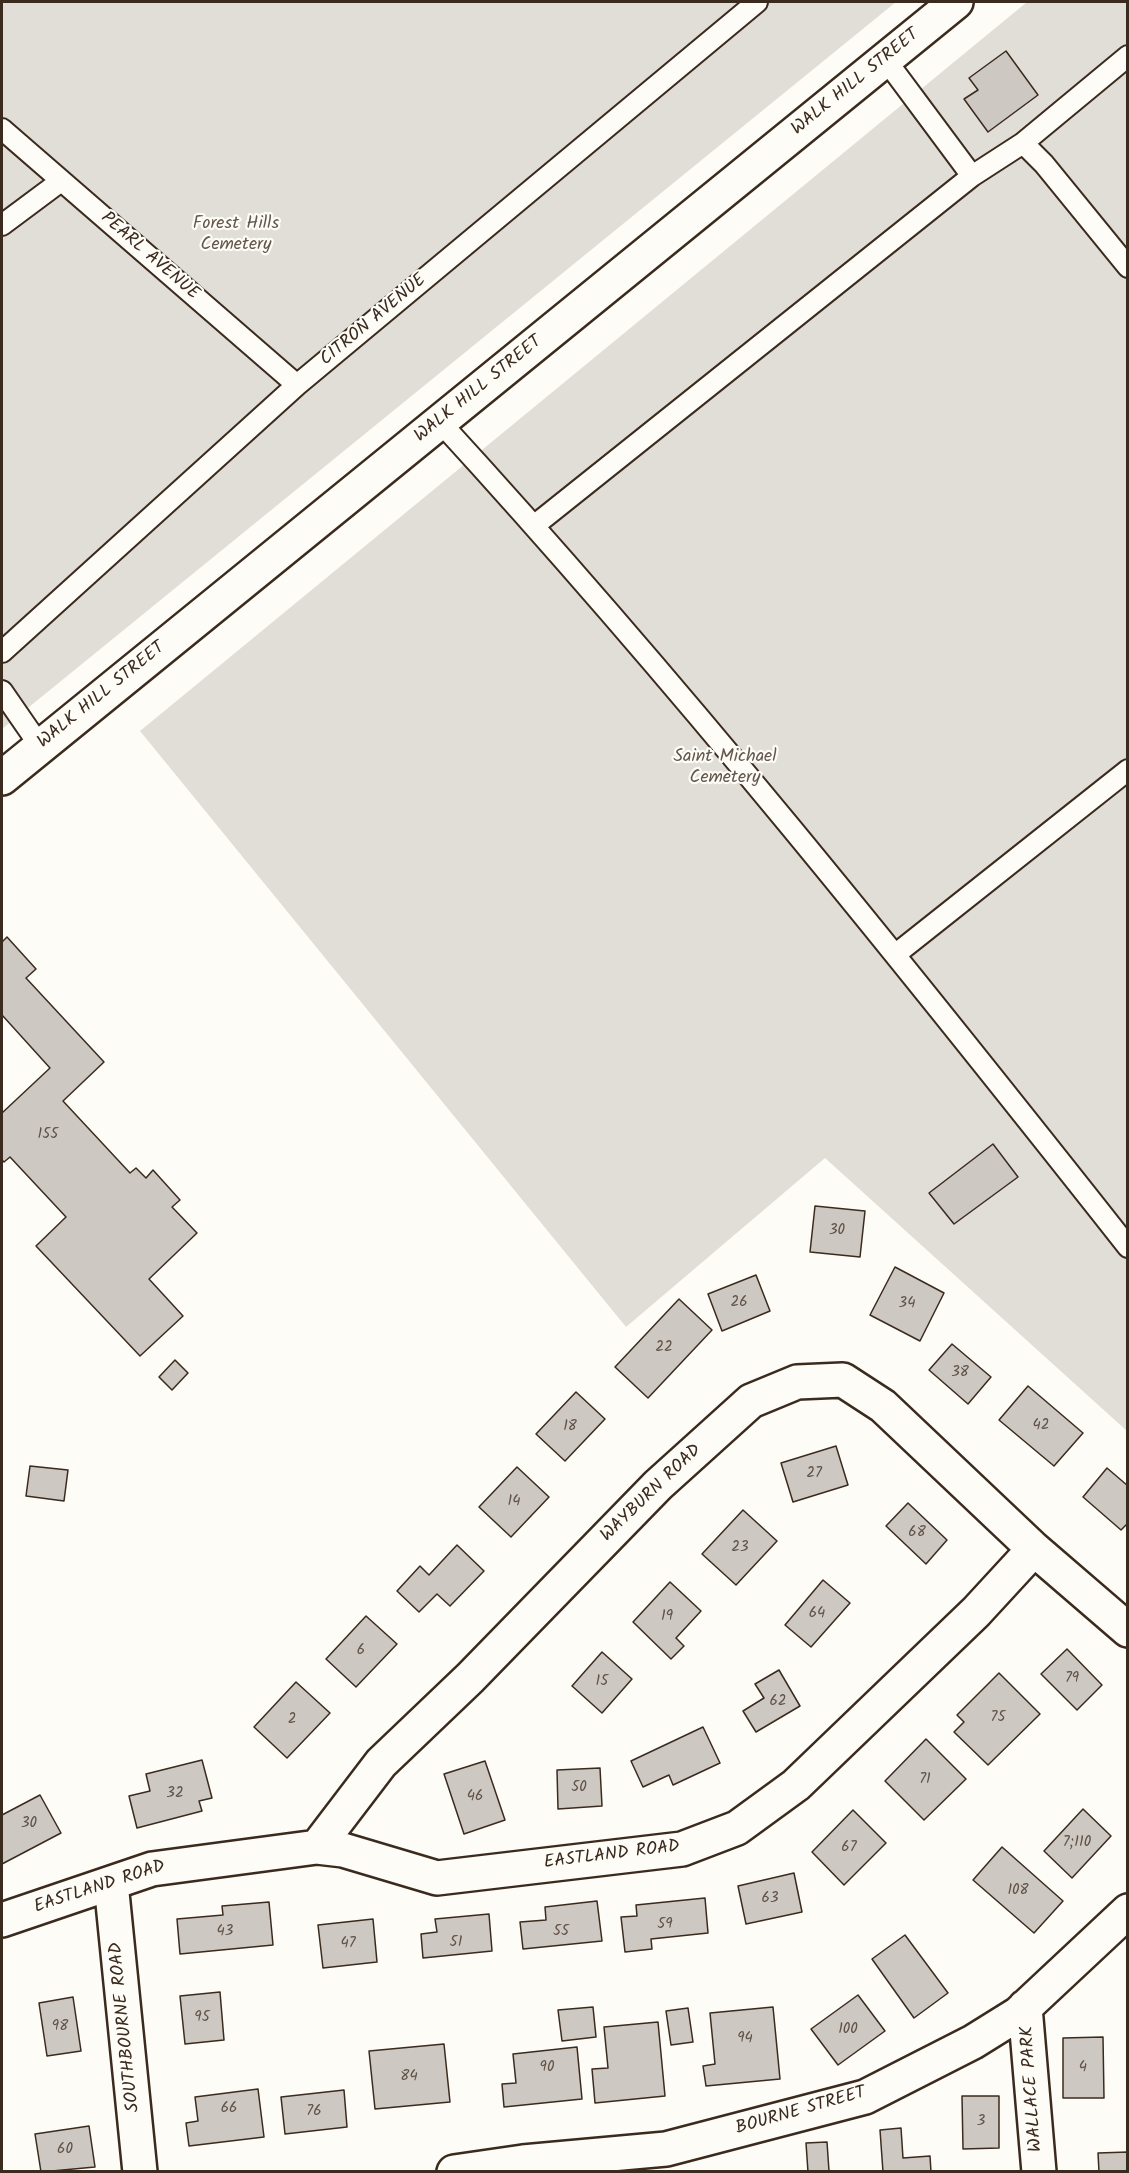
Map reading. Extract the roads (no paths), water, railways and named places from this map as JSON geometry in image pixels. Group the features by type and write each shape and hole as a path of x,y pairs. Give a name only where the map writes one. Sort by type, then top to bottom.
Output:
{"street":[{"name":"WALK HILL STREET","path":"2,778 956,2"},
{"name":"WAYBURN ROAD","path":"317,1847 381,1763 470,1677 658,1485 751,1401 797,1382 843,1380 882,1406 1034,1549"},
{"path":"1034,1549 1128,1630"},
{"name":"EASTLAND ROAD","path":"2,1920 168,1865 317,1847 342,1850 437,1878 682,1849 737,1828 796,1785 976,1612 1034,1549"},
{"name":"SOUTHBOURNE ROAD","path":"111,1883 140,2172"},
{"name":"BOURNE STREET","path":"454,2172 523,2162 668,2161 865,2097 973,2042 1018,2014 1128,1911"},
{"name":"WALLACE PARK","path":"1025,2007 1039,2172"}],"lane":[{"name":"CITRON AVENUE","path":"2,652 297,385 757,2"},
{"path":"535,525 972,176 1023,143 1128,56"},
{"path":"885,59 972,176"},
{"name":"PEARL AVENUE","path":"2,129 297,385"},
{"path":"1023,143 1044,164 1128,267"},
{"path":"2,225 61,181"},
{"path":"440,422 535,525 896,954 1128,1246"},
{"path":"2,691 40,746"},
{"path":"896,954 1128,770"}],"park label":[{"name":"Forest Hills Cemetery","path":"236,235"},
{"name":"Saint Michael Cemetery","path":"725,768"}]}
